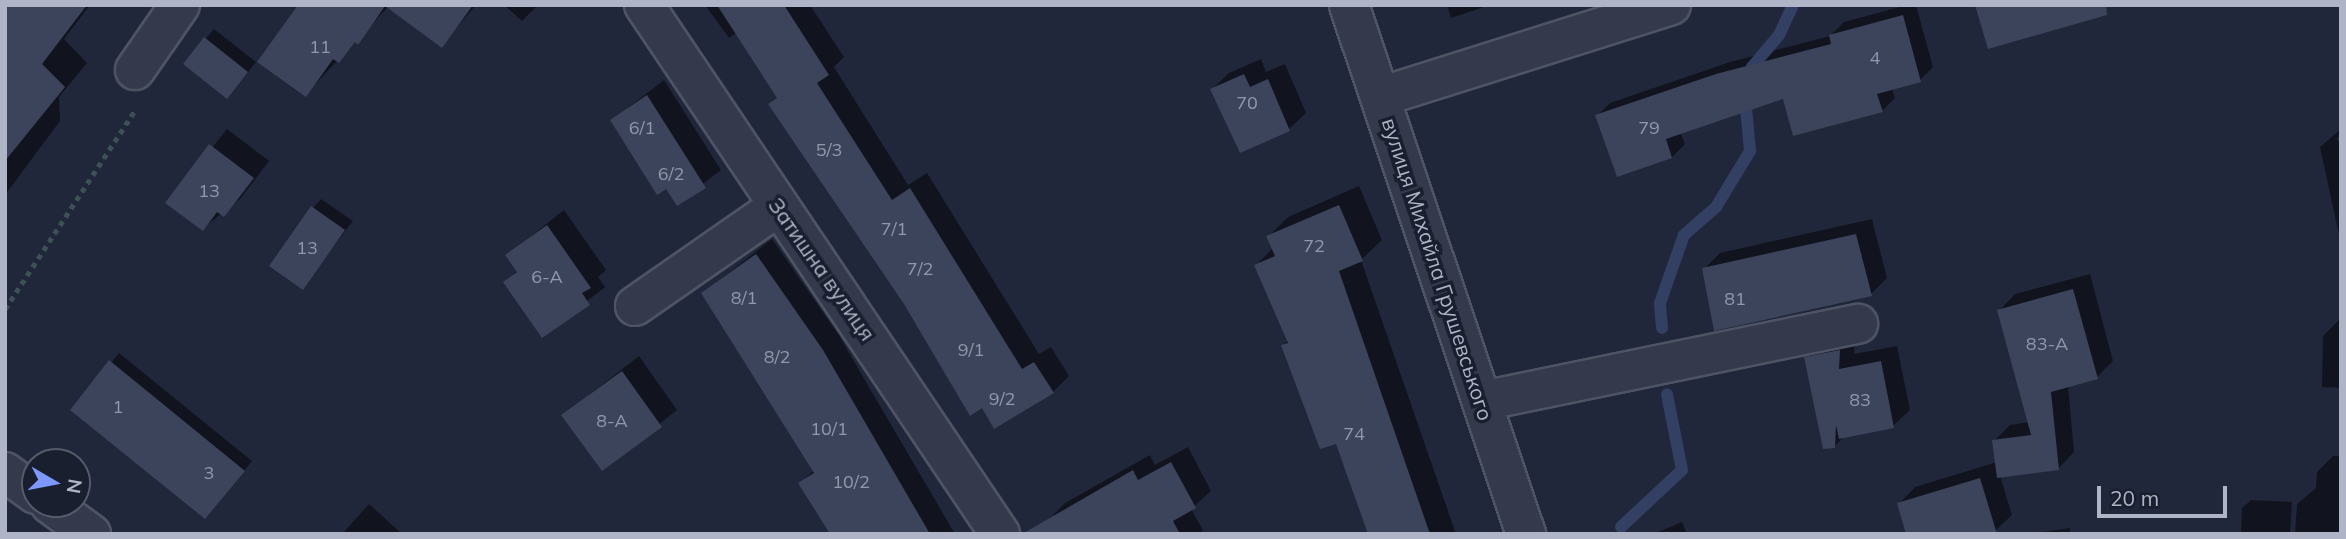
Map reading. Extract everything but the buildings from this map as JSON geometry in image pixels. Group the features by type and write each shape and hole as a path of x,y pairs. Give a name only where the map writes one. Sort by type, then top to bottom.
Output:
{"street":[{"path":"135,70 180,5"},
{"name":"Затишна вулиця","path":"644,5 1000,534"},
{"name":"вулиця Михайла Грушевського","path":"1349,5 1526,534"},
{"path":"1380,97 1671,5"},
{"path":"635,306 779,206"},
{"path":"1482,401 1858,324"},
{"path":"5,472 21,484"},
{"path":"69,518 91,534"}],"path":[{"path":"5,309 138,106 135,70"}],"waterway":[{"path":"1749,79 1752,67 1779,35 1793,5"},
{"path":"1662,328 1660,303 1684,235 1716,207 1750,151 1745,97"},
{"path":"1621,527 1682,470 1667,394"}]}
